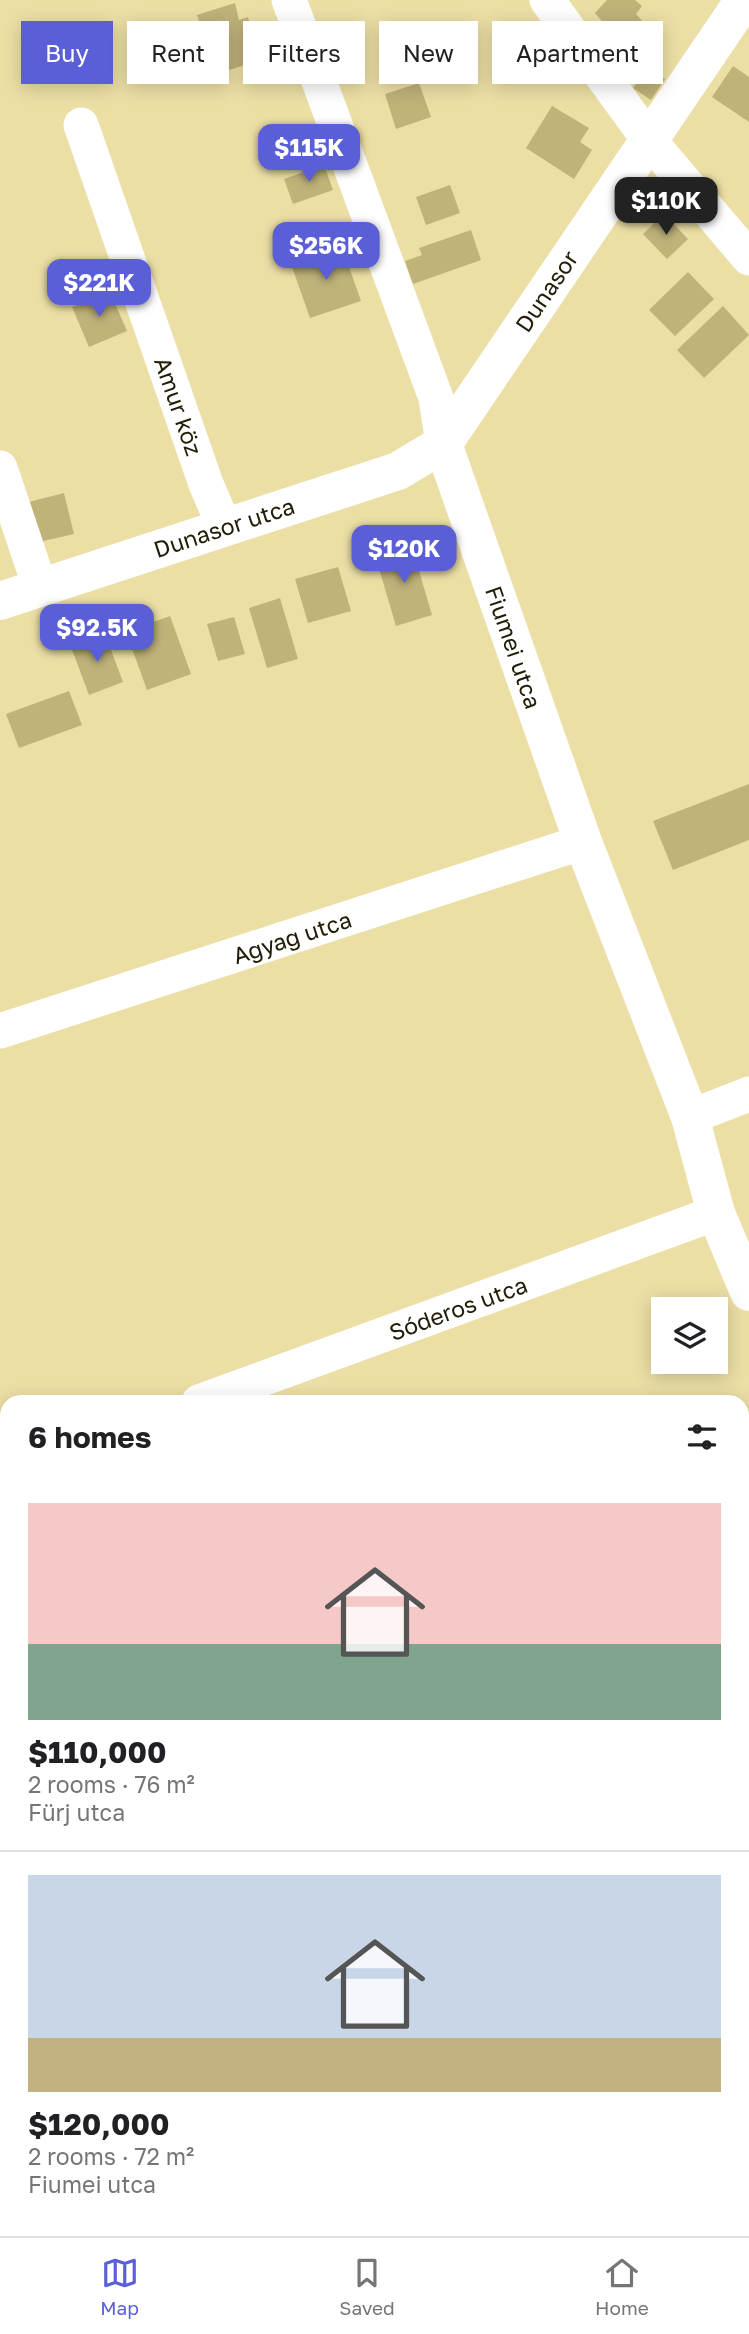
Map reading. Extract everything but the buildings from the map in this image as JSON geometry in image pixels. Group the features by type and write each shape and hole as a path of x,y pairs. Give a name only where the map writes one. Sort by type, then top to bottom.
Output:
{"street":[{"name":"Fiumei utca","path":"289,0 436,398 443,444 583,842 690,1117 716,1213 749,1292"},
{"path":"547,0 649,140 749,257"},
{"name":"Dunasor","path":"443,444 744,0"},
{"name":"Amur köz","path":"81,125 206,484 224,526"},
{"name":"Dunasor utca","path":"0,601 398,471 443,444"},
{"path":"0,468 40,587"},
{"name":"Agyag utca","path":"0,1031 583,842"},
{"path":"690,1117 749,1094"},
{"name":"Sóderos utca","path":"219,1395 716,1213"}]}
